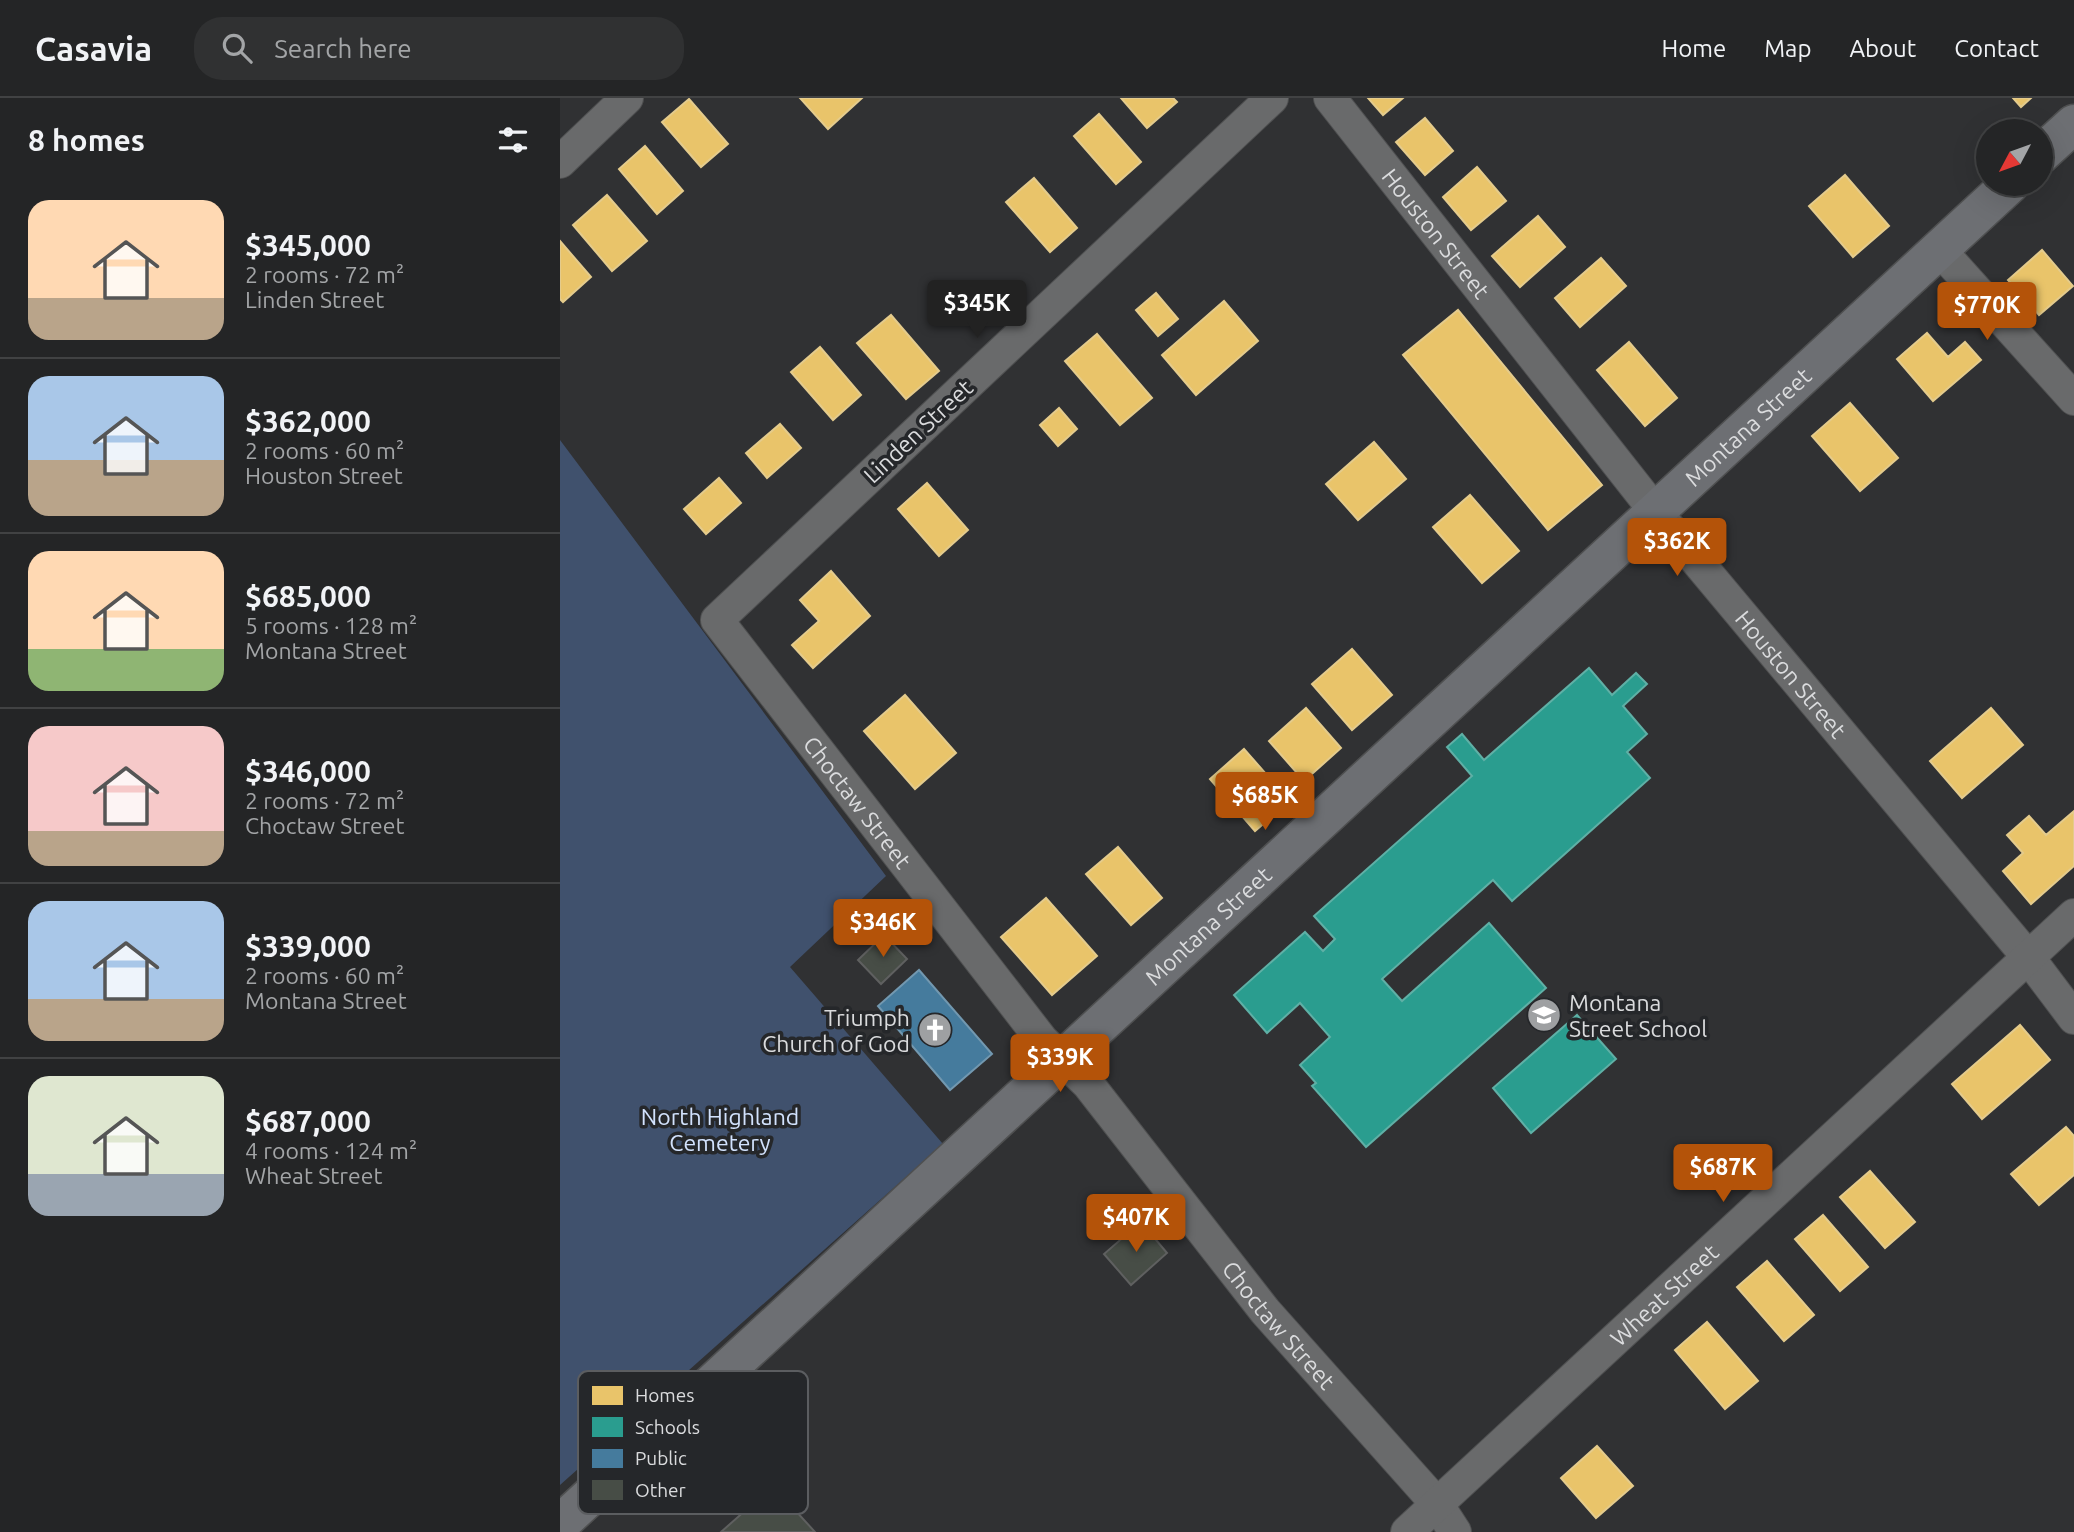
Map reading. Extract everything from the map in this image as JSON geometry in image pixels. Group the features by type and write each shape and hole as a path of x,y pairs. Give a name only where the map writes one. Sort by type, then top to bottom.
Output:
{"street":[{"path":"560,162 627,98"},
{"name":"Linden Street","path":"717,620 1272,98"},
{"name":"Houston Street","path":"1330,98 1655,511 2028,957 2074,1018"},
{"path":"2053,143 2074,124"},
{"name":"Montana Street","path":"726,1371 1997,196"},
{"path":"1939,249 2074,399"},
{"name":"Choctaw Street","path":"717,620 1042,1040 1088,1084 1265,1311 1437,1504 1455,1532"},
{"name":"Wheat Street","path":"1408,1532 2074,915"},
{"name":"Montana Street","path":"560,1524 578,1507"}],"green space":[{"name":"North Highland Cemetery","path":"560,440 886,876 790,967 943,1144 688,1371 578,1371 578,1469 560,1485"}],"building: Homes":[{"path":"800,98 862,98 828,129"},
{"path":"1121,98 1173,98 1177,102 1147,128"},
{"path":"1368,98 1403,98 1383,115"},
{"path":"2013,98 2031,98 2021,107"},
{"path":"689,99 728,144 701,167 662,122"},
{"path":"1099,114 1141,162 1116,184 1074,136"},
{"path":"1425,118 1453,151 1425,175 1396,142"},
{"path":"645,146 683,191 657,214 619,169"},
{"path":"1477,167 1506,201 1471,230 1443,197"},
{"path":"1845,175 1889,226 1853,257 1809,206"},
{"path":"1034,178 1077,228 1050,252 1006,202"},
{"path":"607,195 647,241 612,271 573,225"},
{"path":"1538,216 1565,247 1520,287 1492,256"},
{"path":"560,241 591,277 563,302 560,299"},
{"path":"2042,250 2073,286 2039,315 2008,280"},
{"path":"1601,258 1626,286 1580,327 1555,298"},
{"path":"1156,293 1178,319 1158,336 1136,310"},
{"path":"1224,301 1258,341 1196,395 1162,355"},
{"path":"1458,310 1602,485 1548,530 1403,355"},
{"path":"891,315 939,371 906,399 857,343"},
{"path":"1927,333 1948,357 1965,342 1981,360 1933,401 1897,359"},
{"path":"1097,334 1152,398 1120,425 1065,361"},
{"path":"1629,342 1677,398 1645,426 1597,370"},
{"path":"820,347 861,395 833,420 791,372"},
{"path":"1850,403 1898,458 1860,491 1812,436"},
{"path":"1059,408 1077,429 1058,446 1040,425"},
{"path":"780,424 801,448 767,478 746,453"},
{"path":"1374,442 1406,479 1358,520 1326,484"},
{"path":"719,478 741,503 706,534 684,509"},
{"path":"927,483 968,530 939,556 898,509"},
{"path":"1470,495 1519,551 1482,583 1433,527"},
{"path":"831,571 870,616 813,668 792,645 819,621 800,600"},
{"path":"1352,649 1392,695 1352,730 1312,684"},
{"path":"905,695 956,753 915,789 864,731"},
{"path":"1306,708 1341,748 1304,781 1269,741"},
{"path":"1991,708 2023,745 1962,798 1930,761"},
{"path":"1244,749 1290,801 1255,831 1210,779"},
{"path":"2074,811 2074,866 2031,904 2003,871 2023,853 2007,835 2029,816 2046,835"},
{"path":"1118,847 1162,898 1131,925 1086,874"},
{"path":"1046,898 1097,956 1052,995 1001,937"},
{"path":"2020,1025 2050,1060 1982,1119 1952,1084"},
{"path":"2066,1127 2074,1136 2074,1175 2039,1205 2011,1174"},
{"path":"1870,1171 1915,1222 1885,1248 1840,1197"},
{"path":"1823,1215 1868,1267 1840,1291 1795,1239"},
{"path":"1767,1261 1814,1315 1784,1341 1737,1287"},
{"path":"1707,1322 1758,1381 1725,1409 1675,1350"},
{"path":"1597,1446 1633,1486 1596,1518 1561,1478"}],"building: Schools":[{"path":"1589,668 1612,695 1636,673 1647,684 1623,706 1647,734 1627,752 1650,778 1512,901 1493,880 1382,979 1402,1001 1489,923 1546,988 1366,1147 1312,1086 1316,1083 1300,1065 1330,1037 1300,1003 1267,1033 1234,995 1305,932 1323,951 1335,939 1314,916 1472,776 1447,747 1462,734 1484,760"},
{"path":"1577,1015 1616,1059 1531,1133 1493,1088"}],"building: Public":[{"name":"Triumph Church of God","path":"919,970 992,1054 950,1090 878,1006"}],"building: Other":[{"path":"884,935 907,959 881,984 858,960"},
{"path":"1141,1222 1167,1253 1131,1285 1104,1254"},
{"path":"741,1514 799,1514 815,1532 721,1532"}],"place":[{"name":"Montana Street School","path":"1544,1015"},
{"name":"Triumph Church of God","path":"935,1030"}]}
